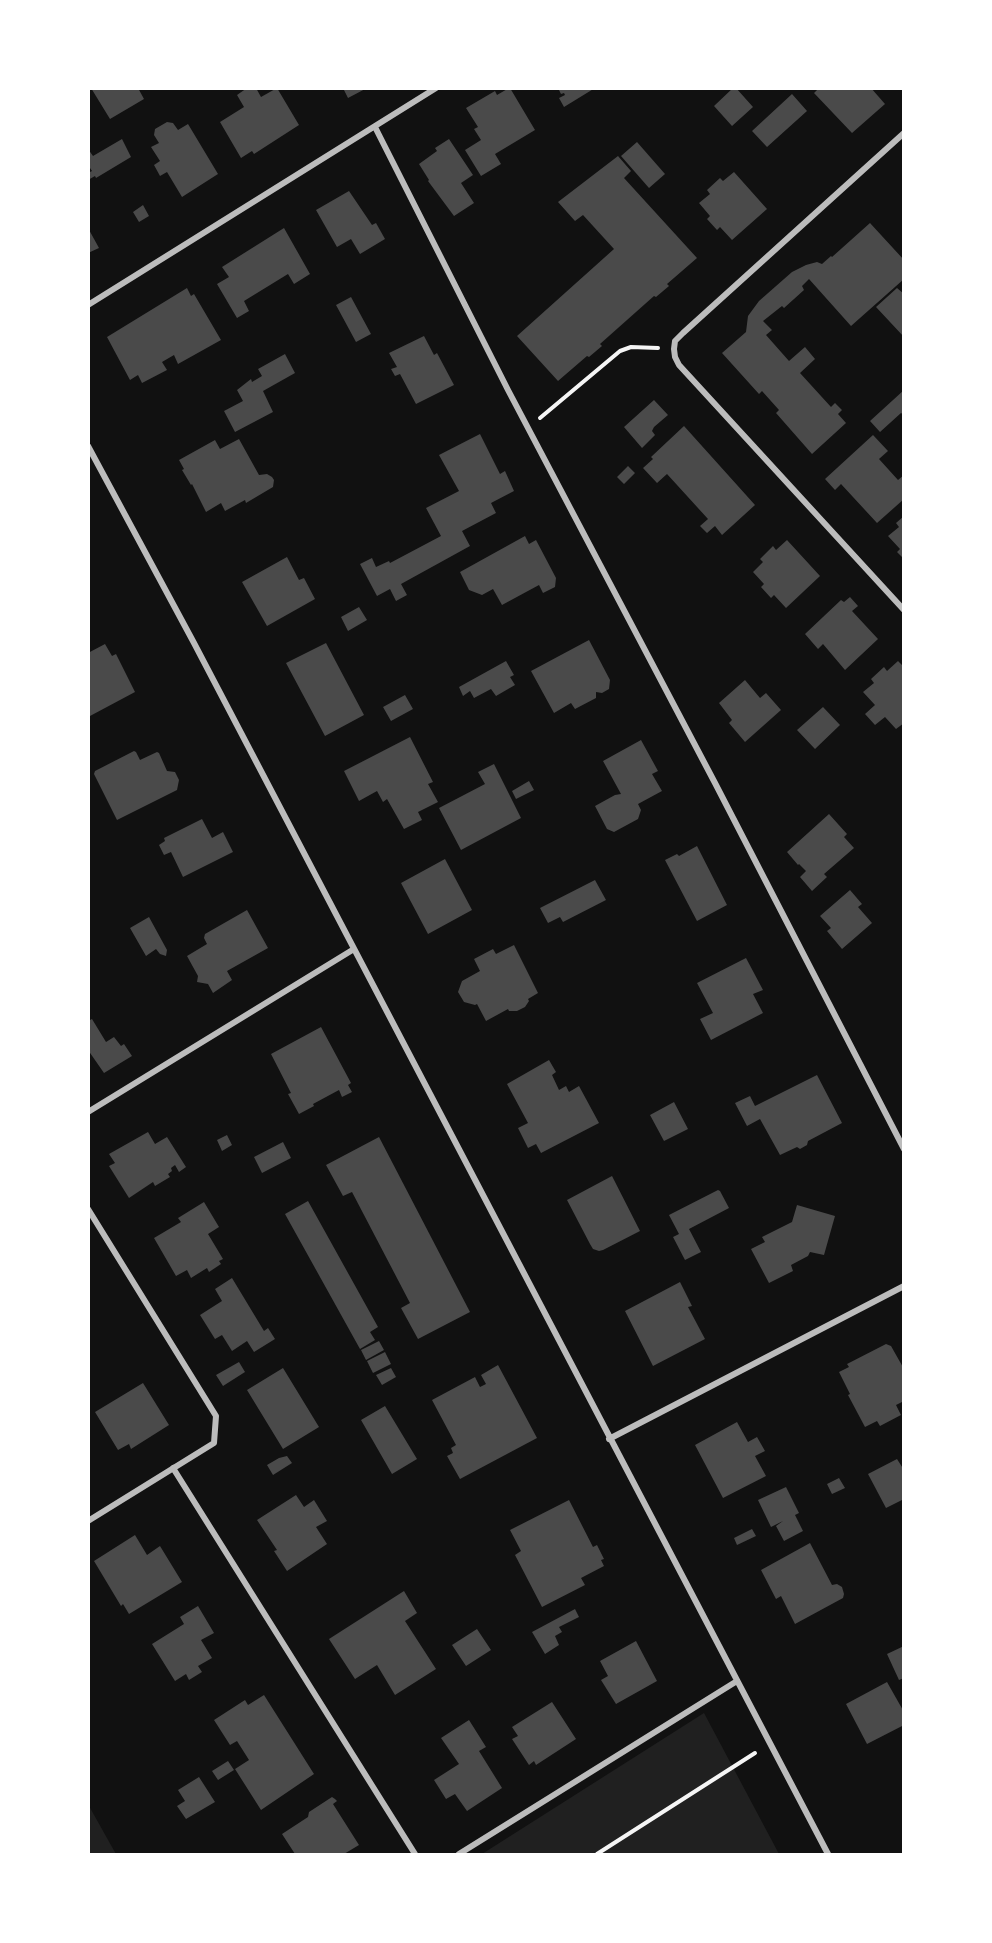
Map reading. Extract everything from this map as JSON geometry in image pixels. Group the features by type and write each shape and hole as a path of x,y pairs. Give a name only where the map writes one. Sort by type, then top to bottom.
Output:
{"street":[{"path":"88,305 436,88"},
{"path":"375,127 528,428 715,783 903,1149"},
{"path":"903,134 683,333 675,341 674,349 679,365 903,610"},
{"path":"88,446 828,1854"},
{"path":"88,1112 354,949"},
{"path":"88,1209 216,1416 214,1443 88,1521"},
{"path":"609,1439 903,1286"},
{"path":"173,1468 415,1854"},
{"path":"459,1854 737,1681"}],"path":[{"path":"528,428 620,351 631,347 674,349"},
{"path":"597,1854 770,1743"}],"shaded area":[{"path":"704,1713 779,1854 482,1854"},
{"path":"89,1806 112,1847 116,1854 89,1854"}],"building":[{"path":"91,88 138,88 144,99 110,119"},
{"path":"247,88 256,88 261,97 277,88 299,125 254,154 252,151 241,158 220,122 244,107 237,95"},
{"path":"343,88 367,88 348,98"},
{"path":"509,88 535,130 495,154 501,164 481,176 465,150 481,140 474,129 478,127 466,108 495,91 497,95"},
{"path":"558,88 595,88 564,107 559,98 565,95 561,94"},
{"path":"733,88 736,88 753,107 732,126 714,106"},
{"path":"819,88 871,88 885,104 852,133 814,93"},
{"path":"792,94 807,111 767,147 752,131"},
{"path":"167,122 173,123 178,130 188,124 218,174 182,197 167,172 160,176 154,165 160,161 151,147 159,143 154,135 155,129"},
{"path":"122,139 131,157 96,178 95,176 88,180 88,173 92,171 88,165 88,149 93,156"},
{"path":"449,139 473,175 461,183 474,203 454,216 428,181 419,164 437,151 435,148"},
{"path":"637,142 665,174 649,188 621,156"},
{"path":"618,156 631,171 624,178 697,258 667,284 669,286 656,297 654,296 600,344 602,346 558,381 517,336 614,249 583,215 575,221 558,202"},
{"path":"734,172 767,209 732,240 720,227 717,230 707,219 710,216 699,203 710,194 707,190 720,178 723,181"},
{"path":"349,191 372,225 376,223 385,239 360,254 351,239 337,247 316,210"},
{"path":"143,205 149,216 139,222 133,212"},
{"path":"870,223 904,260 904,279 851,326 809,279 802,286 804,290 784,308 782,306 763,321 772,330 766,335 789,361 805,347 815,359 800,373 831,407 835,403 842,410 838,414 846,423 812,454 776,413 779,410 762,391 759,394 722,353 746,332 748,316 759,301 792,272 817,262 822,264"},
{"path":"88,228 99,248 88,253"},
{"path":"284,228 310,274 294,284 288,274 244,301 249,311 237,318 217,284 229,277 222,267"},
{"path":"187,288 191,296 194,294 221,340 178,364 174,355 162,362 167,370 142,383 138,375 130,380 107,337"},
{"path":"897,288 904,294 904,337 876,307"},
{"path":"351,297 371,334 356,342 336,305"},
{"path":"424,336 434,355 437,353 454,385 416,404 400,374 395,376 391,369 397,367 389,353"},
{"path":"285,354 295,373 263,391 273,412 235,432 224,411 243,401 237,390 251,379 252,382 262,376 258,369"},
{"path":"904,390 904,415 901,413 880,432 870,421"},
{"path":"654,400 668,415 654,427 652,431 655,435 642,448 624,427"},
{"path":"684,426 755,505 722,535 715,526 707,533 700,526 708,519 667,474 657,483 643,468 653,459 651,457"},
{"path":"480,434 500,474 505,471 514,491 491,503 496,513 462,531 470,546 401,584 407,595 396,601 390,589 377,596 360,564 372,558 376,567 389,561 390,563 441,536 426,508 459,491 439,455"},
{"path":"873,435 888,451 879,459 898,480 904,475 904,499 877,523 841,484 835,490 825,479"},
{"path":"239,439 259,475 267,474 272,477 273,487 246,503 245,500 225,511 221,503 206,512 182,470 184,469 179,460 215,440 220,449"},
{"path":"628,466 635,473 624,484 617,477"},
{"path":"904,516 904,559 897,552 900,549 888,536 899,527 896,523"},
{"path":"525,536 529,544 536,540 556,578 555,587 543,593 539,585 502,605 493,589 482,595 469,590 460,572"},
{"path":"787,540 820,576 786,608 774,595 771,598 761,587 764,584 753,572 763,562 760,559 773,546 776,550"},
{"path":"287,557 299,580 304,578 315,599 267,626 242,582"},
{"path":"850,597 858,606 852,611 878,639 845,670 823,644 818,649 805,634 841,600 844,602"},
{"path":"359,607 367,620 348,631 341,617"},
{"path":"589,640 610,680 609,689 602,693 596,692 596,698 575,709 571,703 554,713 531,671"},
{"path":"326,643 364,715 325,736 286,663"},
{"path":"105,644 112,656 116,654 135,692 90,716 88,713 88,653"},
{"path":"506,661 514,675 510,677 515,685 496,696 491,689 474,698 470,691 463,696 459,687"},
{"path":"898,661 904,667 904,723 896,729 885,717 875,725 865,714 875,705 863,692 874,683 871,679 884,667 887,671"},
{"path":"745,680 760,698 766,693 781,710 745,742 729,723 732,720 719,703"},
{"path":"405,695 413,709 391,721 383,707"},
{"path":"823,707 840,725 815,749 797,730"},
{"path":"410,737 433,782 428,784 438,802 418,812 422,820 404,829 387,799 383,802 377,791 359,801 344,771"},
{"path":"641,740 658,771 652,774 662,791 638,804 641,810 638,819 614,832 607,829 595,806 621,794 603,761"},
{"path":"134,751 140,760 159,753 167,771 175,772 179,780 177,790 117,820 94,774 95,771"},
{"path":"494,764 521,818 461,850 439,808 485,784 478,772"},
{"path":"529,781 534,790 516,799 512,791"},
{"path":"829,814 847,834 844,837 854,848 824,874 827,877 812,891 800,877 806,871 787,852"},
{"path":"202,819 212,838 223,832 233,852 183,877 171,852 164,855 159,845 165,841 164,838"},
{"path":"697,846 727,905 697,921 665,860 677,854 679,856"},
{"path":"445,859 472,910 428,934 401,883"},
{"path":"595,880 606,900 563,922 560,917 548,923 540,908"},
{"path":"850,890 862,904 858,907 872,923 842,949 827,931 831,928 820,916"},
{"path":"247,910 268,948 227,971 232,980 213,993 208,984 197,982 198,976 187,956 207,944 205,934"},
{"path":"149,917 167,950 166,956 160,954 156,949 146,956 130,928"},
{"path":"514,945 538,993 528,999 525,1007 517,1011 508,1009 486,1021 477,1004 464,1002 458,992 462,981 480,971 474,959 493,949 496,954"},
{"path":"746,958 763,990 753,994 763,1013 711,1040 700,1019 713,1013 697,983"},
{"path":"92,1019 106,1042 114,1037 121,1046 124,1044 132,1056 104,1073 88,1050 88,1021"},
{"path":"321,1027 351,1083 348,1085 352,1092 342,1097 339,1090 299,1114 271,1054"},
{"path":"549,1060 556,1072 552,1075 559,1090 566,1086 569,1092 579,1086 599,1123 541,1153 536,1144 528,1148 518,1128 528,1123 507,1084"},
{"path":"817,1075 842,1123 808,1141 807,1145 800,1149 797,1147 780,1155 760,1119 747,1126 735,1103 750,1096 755,1106"},
{"path":"674,1102 688,1129 664,1141 650,1115"},
{"path":"148,1132 155,1144 167,1137 186,1167 179,1172 175,1165 168,1174 170,1177 155,1186 153,1182 129,1198 109,1166 115,1163 109,1154"},
{"path":"227,1135 232,1145 222,1151 217,1140"},
{"path":"379,1137 470,1312 418,1339 401,1308 410,1303 352,1192 343,1196 326,1165"},
{"path":"283,1142 291,1158 262,1173 254,1157"},
{"path":"612,1176 640,1231 599,1251 593,1249 567,1200"},
{"path":"718,1190 729,1208 689,1229 701,1252 685,1260 673,1237 679,1234 669,1215"},
{"path":"308,1201 378,1327 370,1332 375,1340 360,1349 285,1214"},
{"path":"204,1202 219,1227 208,1234 223,1259 219,1261 221,1264 209,1272 207,1268 191,1278 187,1270 176,1276 154,1238 181,1222 178,1218"},
{"path":"797,1205 835,1216 824,1255 810,1252 808,1256 791,1265 793,1271 769,1283 751,1249 765,1242 762,1237 792,1222"},
{"path":"232,1278 264,1331 268,1328 275,1339 254,1352 247,1341 232,1351 222,1335 215,1339 200,1315 222,1301 215,1289"},
{"path":"680,1282 692,1306 688,1307 705,1339 653,1366 625,1311"},
{"path":"379,1341 384,1350 366,1360 361,1350"},
{"path":"886,1344 891,1346 904,1369 904,1401 896,1405 901,1415 880,1426 877,1421 865,1427 839,1372 849,1367 847,1364"},
{"path":"385,1352 391,1364 373,1373 367,1361"},
{"path":"239,1362 245,1372 223,1386 216,1375"},
{"path":"498,1365 537,1438 460,1479 447,1456 453,1453 451,1448 456,1445 432,1400 475,1377 480,1387 486,1384 481,1375"},
{"path":"283,1368 319,1427 283,1449 247,1390"},
{"path":"391,1368 396,1377 382,1385 376,1375"},
{"path":"143,1383 169,1425 131,1449 129,1444 118,1450 95,1412"},
{"path":"385,1406 417,1459 392,1474 361,1420"},
{"path":"737,1422 748,1442 757,1437 765,1451 755,1456 766,1476 723,1498 695,1445"},
{"path":"287,1456 292,1463 273,1475 267,1465"},
{"path":"897,1459 904,1470 904,1499 886,1508 868,1474"},
{"path":"839,1478 845,1488 832,1494 827,1484"},
{"path":"786,1487 799,1513 795,1515 803,1531 784,1541 776,1526 783,1521 771,1527 758,1500"},
{"path":"296,1495 304,1507 314,1500 327,1521 316,1527 327,1544 287,1571 274,1551 277,1550 257,1520"},
{"path":"569,1500 593,1547 597,1545 604,1559 601,1560 604,1566 581,1578 585,1585 542,1607 515,1555 521,1551 510,1530"},
{"path":"752,1529 756,1536 737,1545 734,1538"},
{"path":"135,1535 147,1555 160,1546 182,1582 129,1614 123,1604 121,1606 94,1561"},
{"path":"810,1543 832,1585 837,1584 842,1587 844,1594 843,1598 795,1624 781,1596 776,1599 761,1570"},
{"path":"404,1591 417,1613 405,1621 436,1669 395,1695 377,1665 355,1679 329,1639"},
{"path":"198,1606 214,1633 201,1640 212,1658 198,1666 202,1672 189,1680 186,1674 175,1681 152,1644 184,1624 180,1617"},
{"path":"575,1609 579,1617 559,1627 562,1632 555,1636 559,1645 545,1654 532,1632"},
{"path":"477,1629 491,1650 466,1666 452,1645"},
{"path":"636,1641 657,1681 616,1704 601,1680 608,1676 600,1661"},
{"path":"904,1646 904,1678 899,1680 887,1654"},
{"path":"887,1682 904,1712 904,1725 867,1744 846,1704"},
{"path":"264,1695 314,1774 261,1810 235,1769 249,1760 237,1741 230,1745 214,1720 245,1700 248,1705"},
{"path":"552,1702 576,1739 536,1765 534,1761 529,1765 512,1739 518,1736 512,1727"},
{"path":"469,1720 486,1747 479,1751 502,1788 467,1811 455,1794 446,1799 434,1780 459,1764 441,1738"},
{"path":"228,1761 234,1770 218,1780 212,1771"},
{"path":"199,1777 215,1802 186,1819 177,1806 185,1801 178,1790"},
{"path":"332,1797 337,1801 333,1804 359,1845 344,1854 295,1854 282,1834 308,1817 309,1812"}]}
